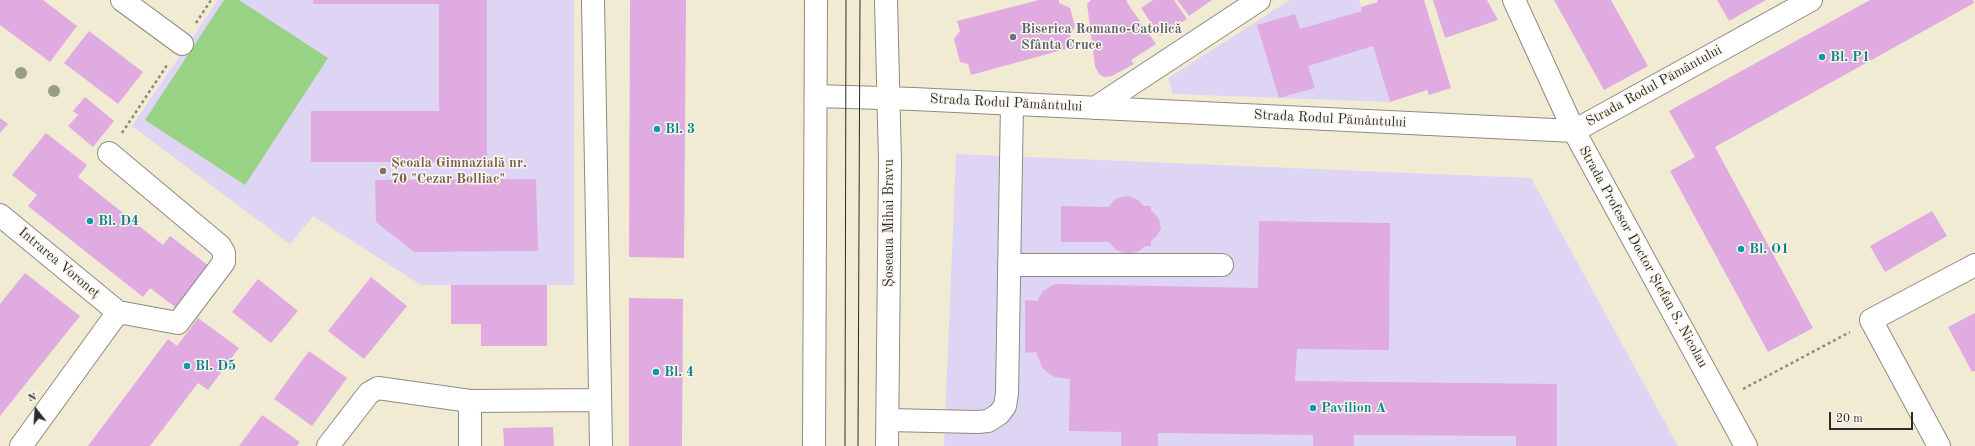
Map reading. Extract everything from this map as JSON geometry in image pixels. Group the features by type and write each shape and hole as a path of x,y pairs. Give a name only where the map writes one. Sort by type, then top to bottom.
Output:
{"street":[{"path":"122,0 182,44"},
{"path":"593,0 601,446"},
{"name":"Șoseaua Mihai Bravu","path":"886,0 890,185 887,446"},
{"path":"1095,108 1259,0"},
{"name":"Strada Profesor Doctor Ștefan S. Nicolau","path":"1514,0 1574,130 1746,446"},
{"name":"Strada Rodul Pământului","path":"816,96 888,98 1574,130 1811,0"},
{"path":"814,446 816,1"},
{"path":"888,420 988,421 999,414 1005,406 1007,394 1012,104"},
{"path":"21,446 118,312 178,324 224,262 224,253 220,246 109,153"},
{"name":"Intrarea Voroneț","path":"0,215 118,312"},
{"path":"1009,265 1222,265"},
{"path":"1939,446 1871,320 1975,265"},
{"path":"328,446 369,392 378,388 470,401 600,400"},
{"path":"470,401 470,446"}],"path":[{"path":"109,153 211,0"},
{"path":"1722,401 1871,320"}],"shaded area":[{"name":"Școala Gimnazială nr. 70 \"Cezar Bolliac\"","path":"218,0 574,0 574,285 421,285 313,216 290,244 132,126"},
{"path":"1290,0 1359,0 1390,102 1173,94 1168,78"},
{"path":"956,154 1531,178 1678,446 944,446"}],"green space":[{"path":"224,0 239,0 328,58 245,185 145,120"}],"building":[{"path":"0,0 43,0 77,26 50,62 0,25"},
{"path":"313,0 487,0 487,162 311,162 311,111 439,111 439,4 313,4"},
{"name":"Bl. 3","path":"630,0 686,0 684,258 629,257"},
{"name":"Biserica Romano-Catolică Sfânta Cruce","path":"1039,0 1059,0 1059,3 1070,8 1075,26 1070,36 1073,47 971,75 968,64 960,62 954,39 960,31 957,21"},
{"path":"1091,0 1128,0 1126,1 1156,44 1131,60 1134,64 1112,76 1104,77 1099,74 1095,66 1087,4"},
{"path":"1153,0 1174,0 1187,19 1160,36 1141,8"},
{"path":"1177,0 1212,0 1189,16"},
{"path":"1377,0 1424,0 1451,88 1429,95 1427,90 1390,102 1373,46 1308,66 1315,88 1279,98 1257,25 1295,14 1300,29 1362,11 1361,7 1378,2"},
{"path":"1433,0 1487,0 1498,20 1445,38"},
{"path":"1554,0 1611,0 1648,66 1604,90"},
{"path":"1717,0 1766,0 1729,21"},
{"path":"1870,0 1973,0 1974,3 1715,147 1813,328 1768,352 1670,171 1695,157 1669,111"},
{"path":"89,31 143,72 118,104 64,63"},
{"path":"85,97 114,121 93,147 68,126 78,115 73,111"},
{"path":"0,118 8,124 0,133"},
{"name":"Bl. D4","path":"46,133 87,165 78,177 163,245 170,236 209,266 175,307 150,288 143,297 28,206 37,195 12,175"},
{"path":"536,179 538,251 414,252 376,222 375,180"},
{"path":"1129,196 1138,200 1144,206 1151,206 1151,210 1159,219 1161,228 1157,236 1151,241 1151,246 1145,246 1139,251 1128,254 1116,250 1109,242 1061,242 1061,206 1109,207 1114,200"},
{"path":"1932,211 1947,236 1885,272 1870,246"},
{"path":"1259,221 1390,223 1389,350 1297,349 1295,381 1557,384 1557,446 1516,446 1516,436 1354,435 1354,446 1313,446 1313,435 1158,433 1158,446 1121,446 1121,432 1069,431 1070,379 1055,377 1048,373 1042,367 1036,352 1025,353 1025,300 1037,301 1043,291 1055,284 1258,288"},
{"path":"25,273 80,316 0,416 0,304"},
{"path":"371,277 407,306 364,359 328,331"},
{"path":"258,279 298,311 271,343 232,312"},
{"path":"451,285 547,285 547,346 481,346 481,324 451,324"},
{"name":"Bl. 4","path":"629,298 683,299 682,446 629,446"},
{"path":"1975,313 1975,371 1972,372 1948,327"},
{"name":"Bl. D5","path":"198,318 239,348 208,390 198,383 150,446 88,446 168,339 177,346"},
{"path":"309,351 347,378 312,426 274,399"},
{"path":"262,415 300,442 297,446 239,446"},
{"path":"553,427 554,446 504,446 503,428"}],"tram line":[{"path":"845,446 846,0"},
{"path":"858,446 860,0"}],"place":[{"name":"Biserica Romano-Catolică Sfânta Cruce","path":"1013,37"},
{"name":"Bl. P1","path":"1822,57"},
{"name":"Bl. 3","path":"657,129"},
{"name":"Școala Gimnazială nr. 70 \"Cezar Bolliac\"","path":"383,171"},
{"name":"Bl. D4","path":"90,221"},
{"name":"Bl. O1","path":"1741,249"},
{"name":"Bl. D5","path":"187,366"},
{"name":"Bl. 4","path":"656,372"},
{"name":"Pavilion A","path":"1313,408"}]}
